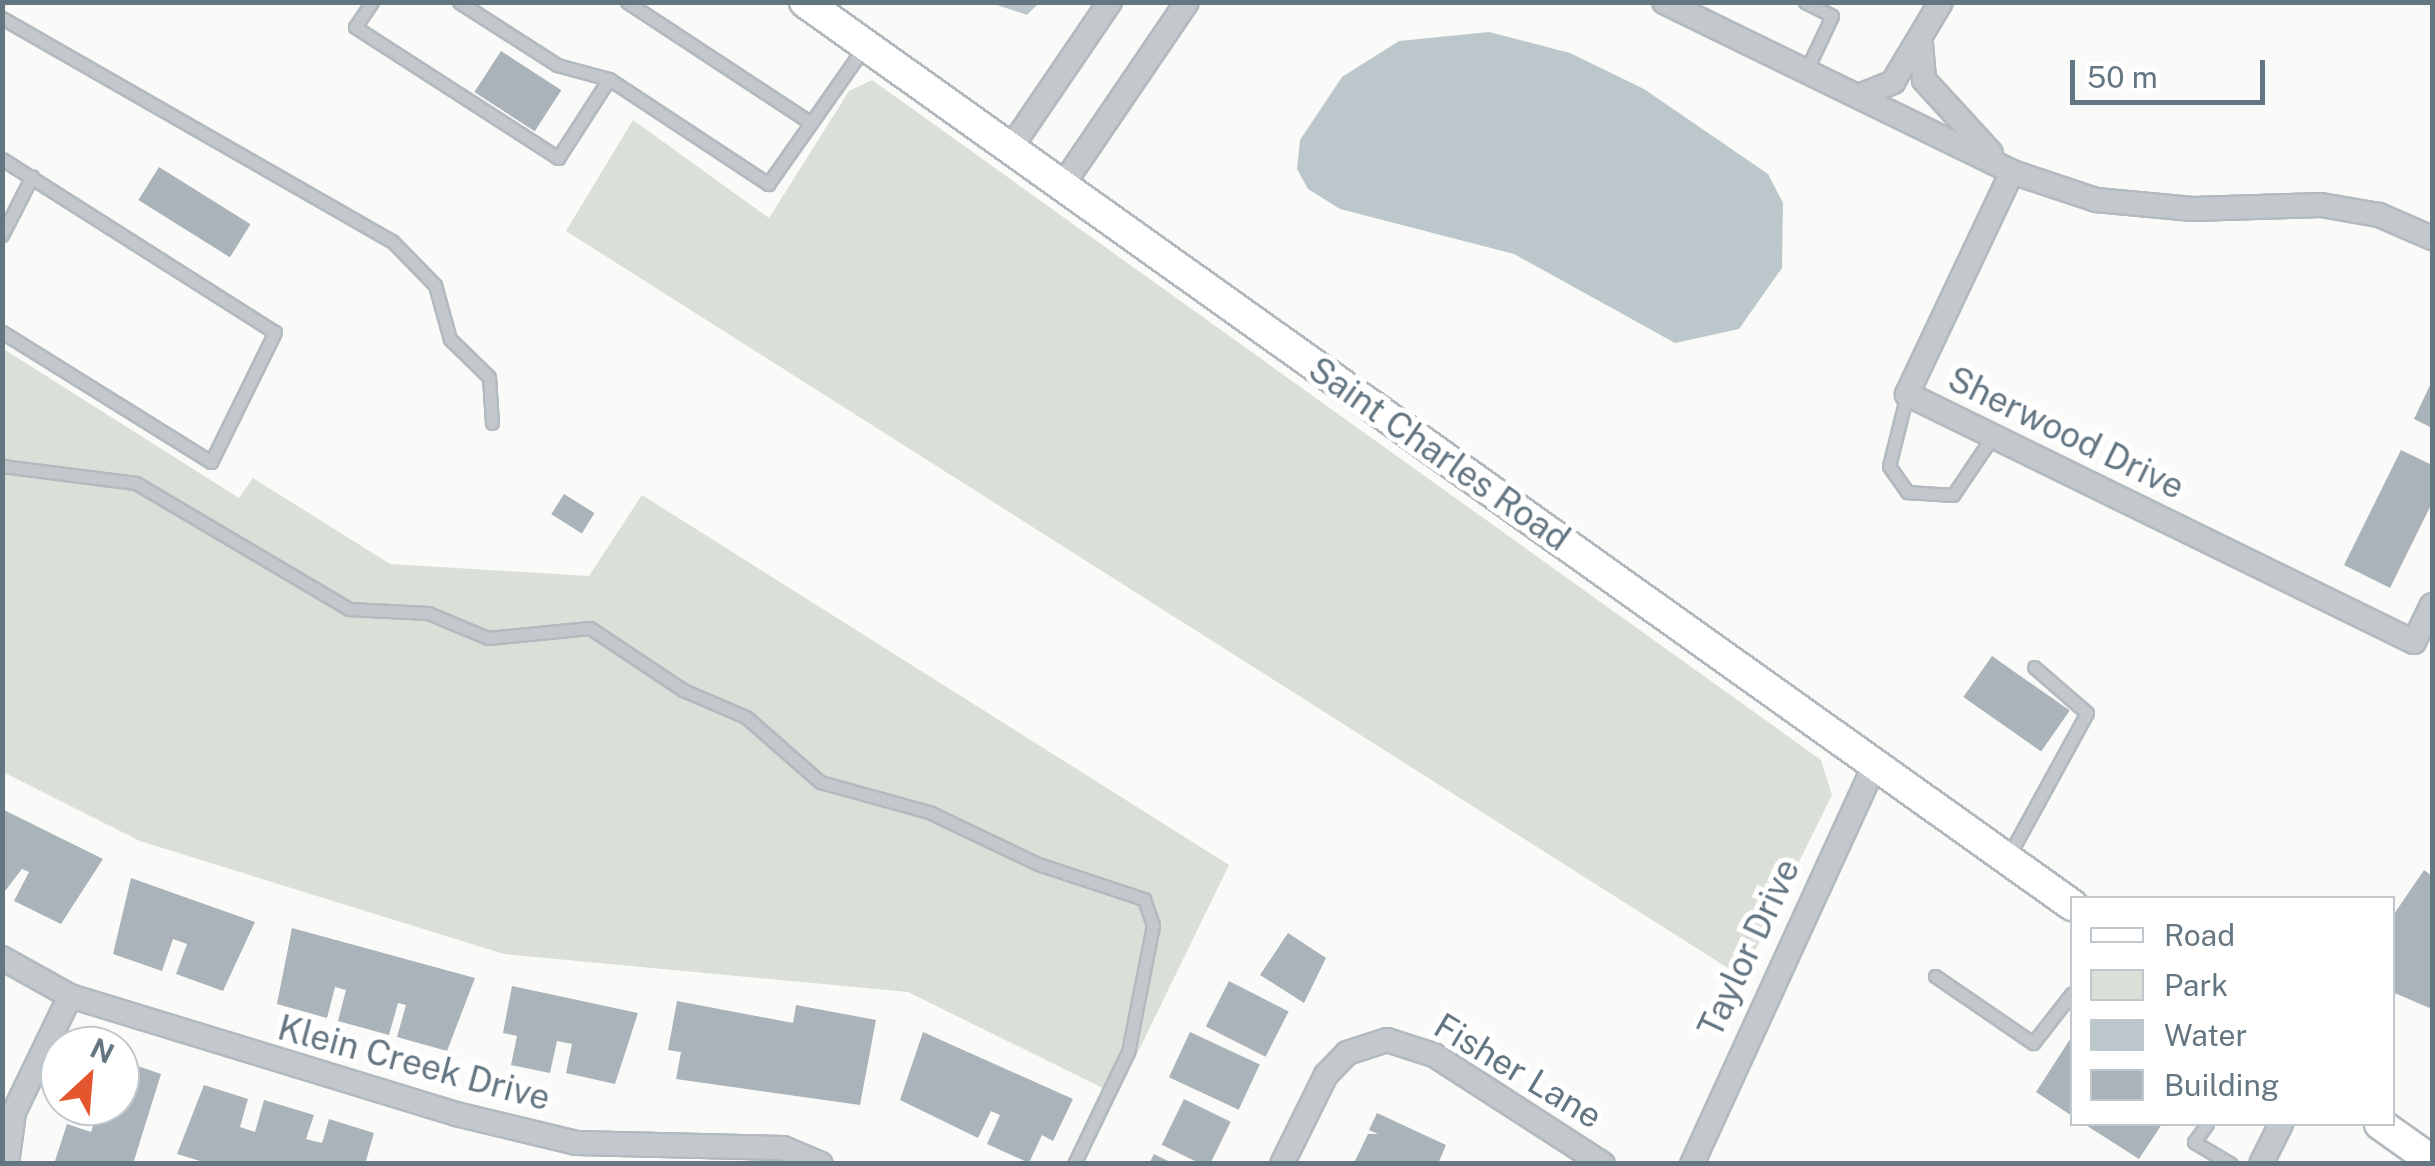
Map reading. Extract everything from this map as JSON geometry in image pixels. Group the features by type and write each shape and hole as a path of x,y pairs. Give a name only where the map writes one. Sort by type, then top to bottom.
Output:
{"street":[{"name":"Saint Charles Road","path":"805,2 2070,904"},
{"path":"1010,149 1110,2"},
{"path":"1062,186 1187,2"},
{"path":"1664,2 2012,172 2151,208 2322,205 2379,214 2432,238"},
{"path":"1859,96 1893,82 1921,44 1941,2"},
{"path":"1921,44 1924,80 2012,172"},
{"name":"Sherwood Drive","path":"2012,172 1907,394 2414,642 2432,605"},
{"name":"Taylor Drive","path":"1692,1164 1874,764"},
{"name":"Klein Creek Drive","path":"2,958 70,996 574,1154 783,1148 821,1164"},
{"path":"8,1164 14,1112 70,996"},
{"name":"Fisher Lane","path":"1282,1164 1336,1063 1387,1040 1434,1054 1603,1164"},
{"path":"2261,1164 2280,1126"},
{"path":"2383,1126 2432,1161"}],"lane":[{"path":"372,2 356,28 558,158 609,79"},
{"path":"459,2 557,65 609,79 768,184 866,46"},
{"path":"627,2 811,124"},
{"path":"1805,2 1832,16 1806,72"},
{"path":"2,18 392,241 435,285 450,339 490,377 492,423"},
{"path":"2,159 275,332 211,462 2,332"},
{"path":"2,236 32,176"},
{"path":"1907,394 1888,466 1907,492 1953,495 1993,436"},
{"path":"2,466 136,483 349,609 428,613 488,638 590,628 683,690 746,717 820,782 929,812 1038,864 1144,898 1154,925 1128,1052 1074,1164"},
{"path":"2007,858 2086,713 2034,667"},
{"path":"1936,976 2033,1042 2070,996"},
{"path":"2206,1126 2194,1142 2232,1164"}],"green space":[{"path":"872,80 1821,760 1832,795 1742,977 566,231 633,120 769,218 849,91"},
{"path":"2,348 239,498 253,478 390,564 589,576 642,495 1229,865 1117,1095 908,992 504,954 140,841 3,772"}],"water":[{"path":"1039,2 1027,15 991,3"},
{"path":"1489,32 1570,53 1644,89 1768,174 1783,203 1782,268 1739,329 1675,343 1514,254 1340,209 1308,189 1297,169 1300,140 1342,77 1399,41"}],"building":[{"path":"501,51 561,90 535,131 474,92"},
{"path":"159,167 251,224 230,257 138,200"},
{"path":"2432,381 2432,428 2414,419"},
{"path":"2401,450 2432,465 2432,503 2390,588 2344,565"},
{"path":"564,494 595,513 582,533 551,514"},
{"path":"1992,656 2070,710 2041,751 1963,697"},
{"path":"2,809 103,859 61,924 14,901 29,872 22,869 2,895"},
{"path":"2424,870 2432,876 2432,1009 2395,993 2395,913"},
{"path":"131,878 255,922 223,991 176,974 187,944 173,939 162,971 113,954"},
{"path":"292,928 475,978 447,1051 397,1037 406,1005 398,1003 389,1035 338,1021 346,990 335,987 327,1018 277,1004"},
{"path":"1288,933 1326,958 1304,1003 1260,975"},
{"path":"1229,981 1289,1011 1266,1057 1206,1026"},
{"path":"512,986 638,1013 615,1084 566,1073 572,1044 557,1041 550,1073 511,1065 517,1036 503,1033"},
{"path":"677,1001 793,1023 796,1005 876,1020 860,1105 676,1079 681,1052 668,1050"},
{"path":"923,1032 1073,1099 1053,1141 1042,1135 1029,1163 987,1144 1000,1115 991,1111 978,1138 900,1100"},
{"path":"1190,1032 1260,1065 1239,1110 1169,1077"},
{"path":"2070,1039 2070,1115 2036,1092"},
{"path":"140,1067 161,1074 133,1164 54,1164 66,1126 91,1132 93,1126 140,1126"},
{"path":"204,1085 248,1099 240,1127 255,1132 264,1100 314,1115 306,1139 322,1143 329,1119 374,1133 365,1164 210,1164 177,1154"},
{"path":"1184,1099 1231,1122 1210,1164 1201,1164 1162,1145"},
{"path":"1377,1113 1446,1145 1438,1164 1355,1161 1368,1134 1378,1134 1369,1130"},
{"path":"2087,1126 2161,1126 2139,1159"},
{"path":"1154,1154 1174,1164 1149,1164"}]}
